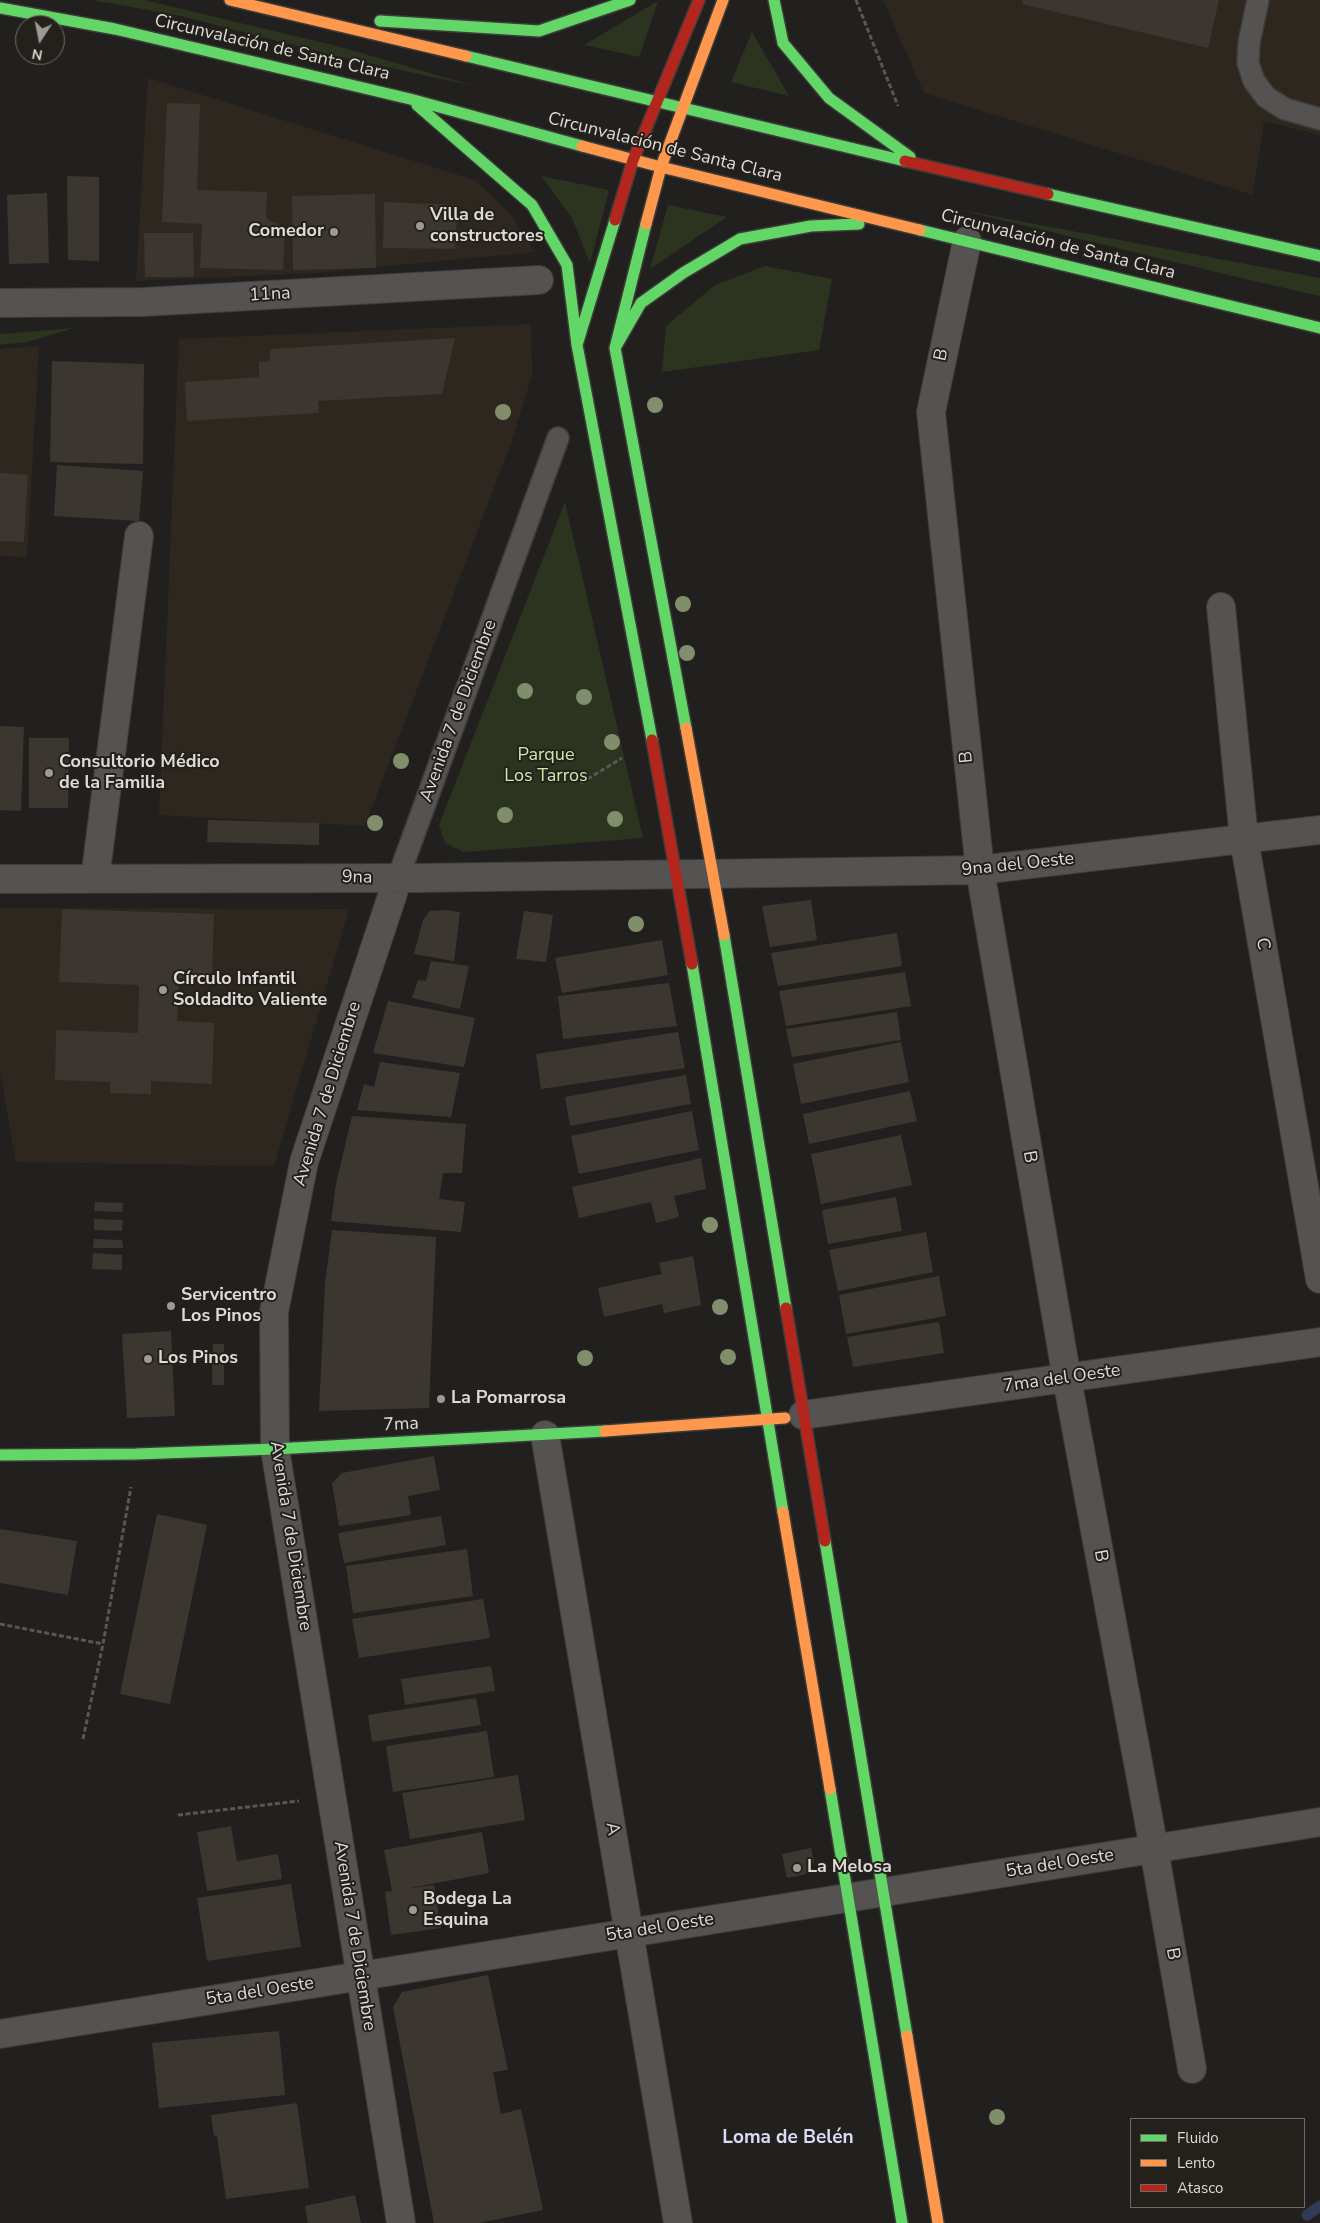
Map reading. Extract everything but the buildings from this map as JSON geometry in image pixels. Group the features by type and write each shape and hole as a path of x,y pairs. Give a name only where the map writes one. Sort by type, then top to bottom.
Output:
{"main road":[{"name":"Circunvalación de Santa Clara","path":"230,0 922,165 1320,256"},
{"path":"307,17 539,31 630,0"},
{"path":"577,345 633,160 699,0"},
{"path":"723,0 661,167 615,348 714,875 938,2223"},
{"path":"774,0 783,43 829,98 922,165"},
{"name":"Circunvalación de Santa Clara","path":"0,8 115,29 410,99 633,160 1320,328"},
{"path":"410,99 532,205 566,265 577,345 677,875 846,1897 902,2223"},
{"path":"615,348 641,302 683,272 740,239 811,226 892,222"},
{"name":"7ma","path":"0,1455 136,1454 275,1449 545,1435 768,1420 803,1415"}],"street":[{"name":"B","path":"966,241 930,412 980,870 1067,1379 1154,1849 1192,2069"},
{"name":"11na","path":"0,303 143,302 539,280"},
{"path":"95,879 139,536"},
{"name":"C","path":"1221,607 1244,839 1320,1279"},
{"name":"9na del Oeste","path":"714,875 980,870 1320,830"},
{"name":"9na","path":"0,879 714,875"},
{"name":"Avenida 7 de Diciembre","path":"398,878 304,1162 274,1312 275,1449 401,2223"},
{"name":"7ma del Oeste","path":"803,1415 1320,1342"},
{"name":"A","path":"545,1435 678,2223"},
{"name":"5ta del Oeste","path":"0,2034 1320,1822"}],"lane":[{"path":"1258,0 1249,43 1248,64 1254,81 1266,97 1285,109 1320,119"},
{"name":"Avenida 7 de Diciembre","path":"398,878 558,438"}],"path":[{"path":"856,0 900,110"},
{"path":"581,783 625,756"},
{"path":"83,1739 103,1644 136,1454"},
{"path":"0,1624 103,1644"},
{"path":"178,1815 332,1797"}],"shaded area":[{"path":"883,0 1320,0 1320,135 1264,121 1253,195 924,93"},
{"path":"148,78 475,180 513,217 534,252 314,273 136,281"},
{"path":"531,324 532,375 511,443 365,826 159,815 179,339"},
{"path":"39,346 27,557 0,556 0,349"},
{"name":"Círculo Infantil Soldadito Valiente","path":"0,908 349,909 274,1166 16,1162 0,1072"}],"green space":[{"path":"92,0 144,0 341,47 474,86 336,56 181,16"},
{"path":"658,1 639,57 584,45"},
{"path":"752,32 789,96 731,82"},
{"path":"541,176 609,190 590,263 572,218"},
{"path":"668,205 727,217 650,269"},
{"path":"956,209 1320,278 1320,296 1241,278"},
{"path":"765,266 832,279 819,350 662,372 666,326 715,285"},
{"path":"74,328 27,342 0,345 0,334"},
{"name":"Parque Los Tarros","path":"565,502 643,838 464,852 445,843 439,825"}],"waterway":[{"path":"1307,2215 1320,2206"}],"traffic: fast":[{"path":"380,21 539,31 630,0"},
{"path":"774,0 783,43 829,98 910,157"},
{"path":"0,8 115,29 410,99 582,146"},
{"path":"466,56 905,161"},
{"path":"417,105 532,205 567,265 577,345"},
{"path":"1048,194 1320,256"},
{"path":"615,220 577,345 652,740"},
{"path":"646,224 615,348 686,728"},
{"path":"615,348 641,303 683,273 740,239 811,226 859,224"},
{"path":"920,230 1320,328"},
{"path":"724,935 786,1308"},
{"path":"692,964 783,1512"},
{"path":"0,1455 136,1454 275,1449 605,1431"},
{"path":"825,1541 907,2036"},
{"path":"830,1789 902,2223"}],"traffic: slow":[{"path":"230,0 466,56"},
{"path":"646,224 661,167 723,0"},
{"path":"582,146 920,230"},
{"path":"686,728 724,935"},
{"path":"605,1431 785,1418"},
{"path":"783,1512 830,1789"},
{"path":"907,2036 938,2223"}],"traffic: jam":[{"path":"615,220 633,160 699,0"},
{"path":"905,161 1048,194"},
{"path":"652,740 692,964"},
{"path":"786,1308 825,1541"}],"place":[{"name":"Villa de constructores","path":"420,226"},
{"name":"Comedor","path":"334,232"},
{"name":"Consultorio Médico de la Familia","path":"49,773"},
{"name":"Círculo Infantil Soldadito Valiente","path":"163,990"},
{"name":"Servicentro Los Pinos","path":"171,1306"},
{"name":"Los Pinos","path":"148,1359"},
{"name":"La Pomarrosa","path":"441,1399"},
{"name":"La Melosa","path":"797,1868"},
{"name":"Bodega La Esquina","path":"413,1910"}],"district":[{"name":"Loma de Belén","path":"788,2138"}]}
